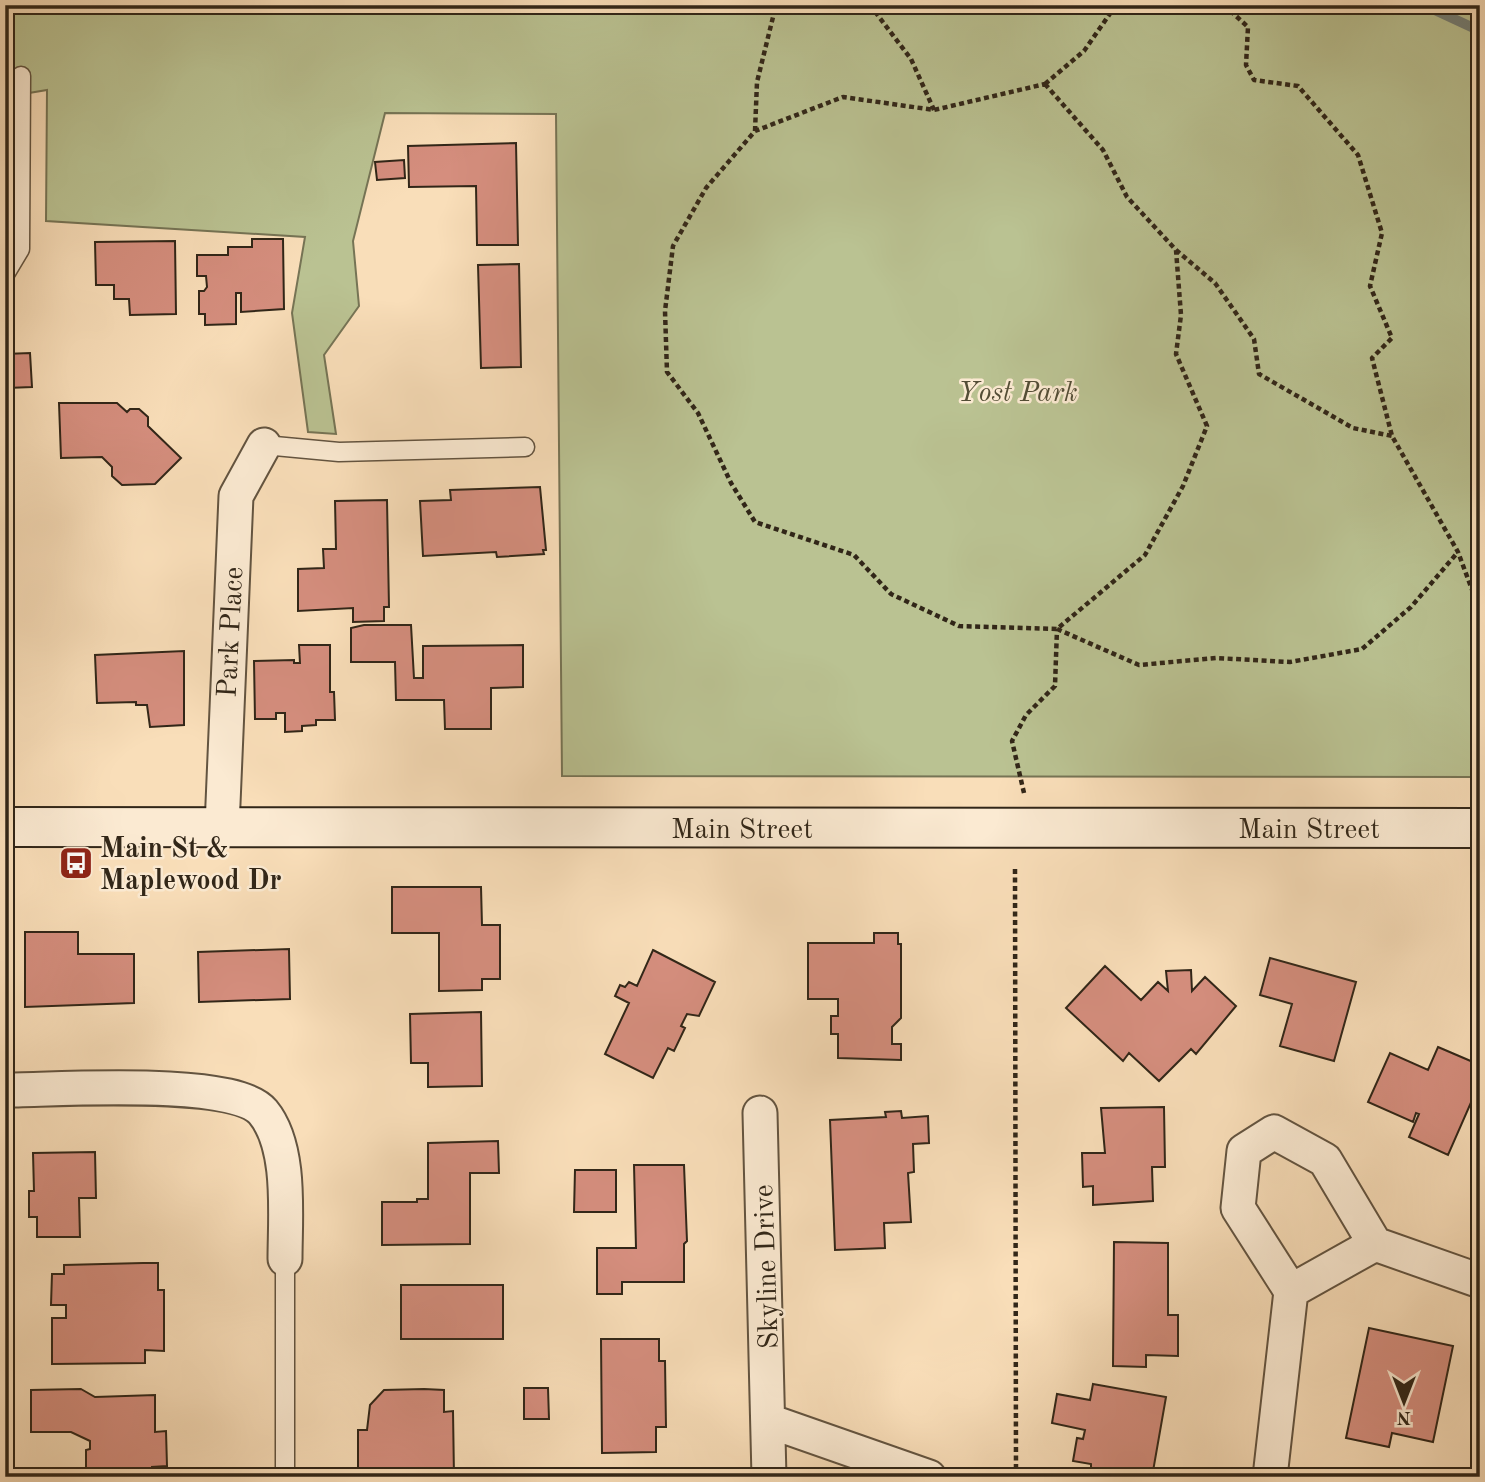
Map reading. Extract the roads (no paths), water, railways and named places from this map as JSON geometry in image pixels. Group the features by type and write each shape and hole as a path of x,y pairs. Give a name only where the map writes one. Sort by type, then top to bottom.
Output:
{"main road":[{"name":"Main Street","path":"5,827 1480,828"}],"street":[{"name":"Park Place","path":"222,827 236,496 264,445"},
{"path":"5,1090 191,1089 229,1096 262,1110 279,1145 285,1196 285,1259"},
{"name":"Skyline Drive","path":"760,1113 769,1477"},
{"path":"1270,1477 1291,1291 1238,1208 1244,1151 1274,1132 1325,1160 1375,1244 1480,1281"},
{"path":"1291,1291 1375,1244"},
{"path":"769,1420 929,1477"}],"lane":[{"path":"5,274 20,248 21,76"},
{"path":"264,445 339,452 525,447"},
{"path":"285,1259 285,1477"}],"waterway":[{"path":"1424,5 1480,31"}],"place":[{"name":"Main St & Maplewood Dr","path":"76,863"}],"park label":[{"name":"Yost Park","path":"1018,391"}]}
